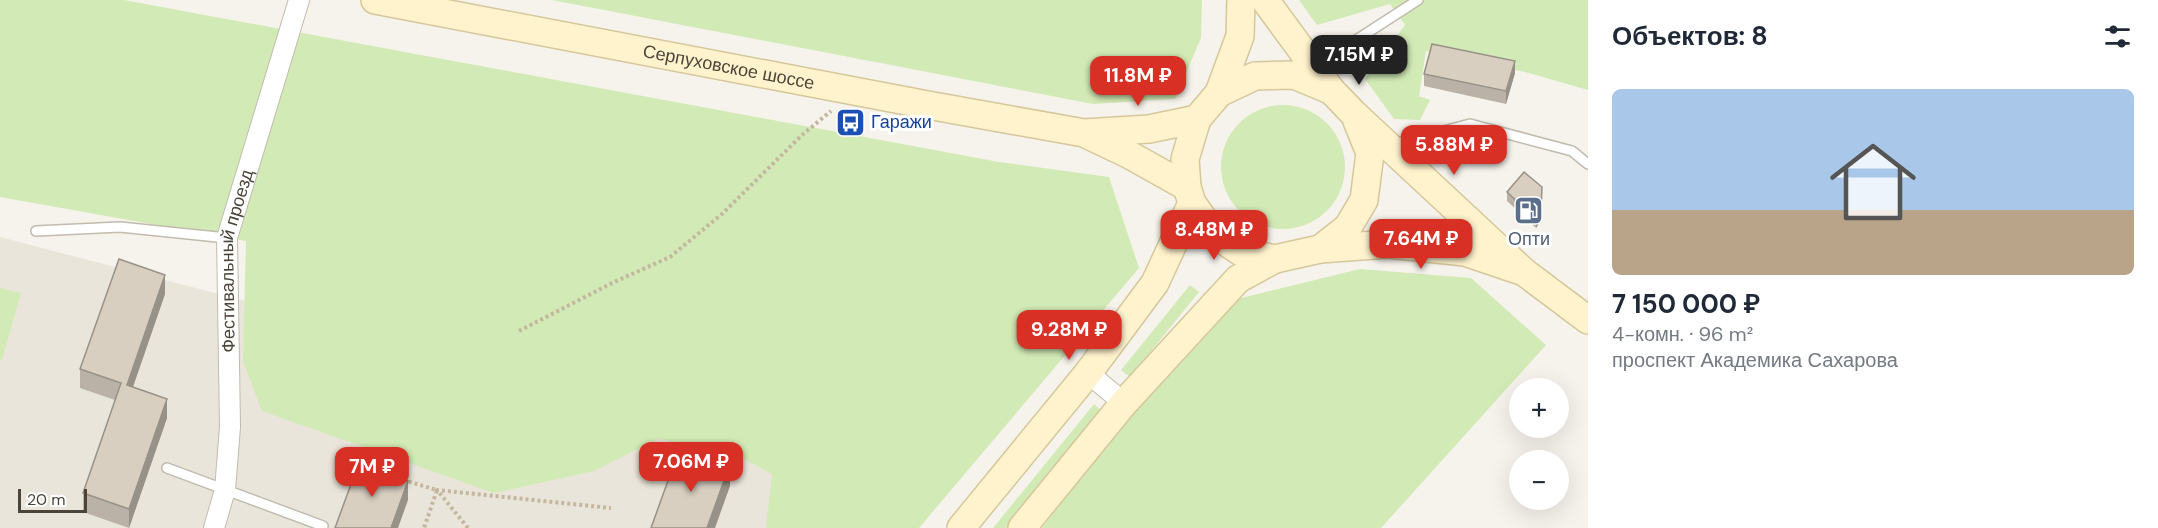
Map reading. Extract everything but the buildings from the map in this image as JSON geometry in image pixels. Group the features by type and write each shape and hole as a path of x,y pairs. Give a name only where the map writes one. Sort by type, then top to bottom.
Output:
{"main road":[{"name":"Серпуховское шоссе","path":"375,0 855,92 1084,133"},
{"path":"1220,93 1240,36 1241,0"},
{"path":"1265,0 1331,90 1354,114 1524,272 1588,320"},
{"path":"961,528 1088,373 1155,283 1189,195 1185,159 1197,119 1220,93 1254,76 1294,75 1331,90"},
{"path":"1320,249 1348,227 1364,200 1370,153 1354,114"},
{"path":"1084,133 1149,129 1197,119"},
{"path":"1084,133 1137,158 1189,195 1214,234 1241,252 1275,259"},
{"path":"1022,528 1124,403 1238,279 1275,259 1320,249 1388,244 1465,252 1524,272"}],"street":[{"name":"Фестивальный проезд","path":"214,528 225,490 230,426 227,238 299,0"},
{"path":"1088,373 1124,403"}],"lane":[{"path":"1314,67 1418,0"},
{"path":"1388,146 1470,124 1572,151 1588,164"},
{"path":"36,231 120,226 227,238"},
{"path":"167,468 323,526"}],"path":[{"path":"519,331 614,282 670,257 722,214 802,135 855,92"},
{"path":"345,461 368,468"},
{"path":"402,479 437,490 611,508"},
{"path":"424,528 437,490"},
{"path":"437,490 468,528"}],"shaded area":[{"path":"0,237 886,468 865,528 0,528"}],"green space":[{"path":"0,0 124,0 999,162 1109,177 1139,268 919,528 766,528 772,474 731,452 658,439 594,471 494,493 262,411 243,361 246,241 0,197"},
{"path":"552,0 1202,0 1201,38 1175,99 1093,104"},
{"path":"1299,0 1588,0 1588,90 1529,73 1426,51 1419,96 1430,100 1420,120 1394,119 1365,79 1405,25 1390,4 1317,25"},
{"path":"1283,105 1307,110 1327,123 1340,143 1345,167 1340,191 1327,211 1307,224 1283,229 1259,224 1239,211 1226,191 1221,167 1226,143 1239,123 1259,110"},
{"path":"1360,269 1471,278 1546,345 1516,378 1509,378 1509,386 1381,528 1042,528 1148,391 1233,300"},
{"path":"1190,285 1199,292 1130,377 1121,370"},
{"path":"0,288 21,293 2,360 0,359"},
{"path":"1094,404 1102,411 1006,528 993,528"}],"place":[{"name":"Гаражи","path":"850,122"},
{"name":"Опти","path":"1529,210"}]}
